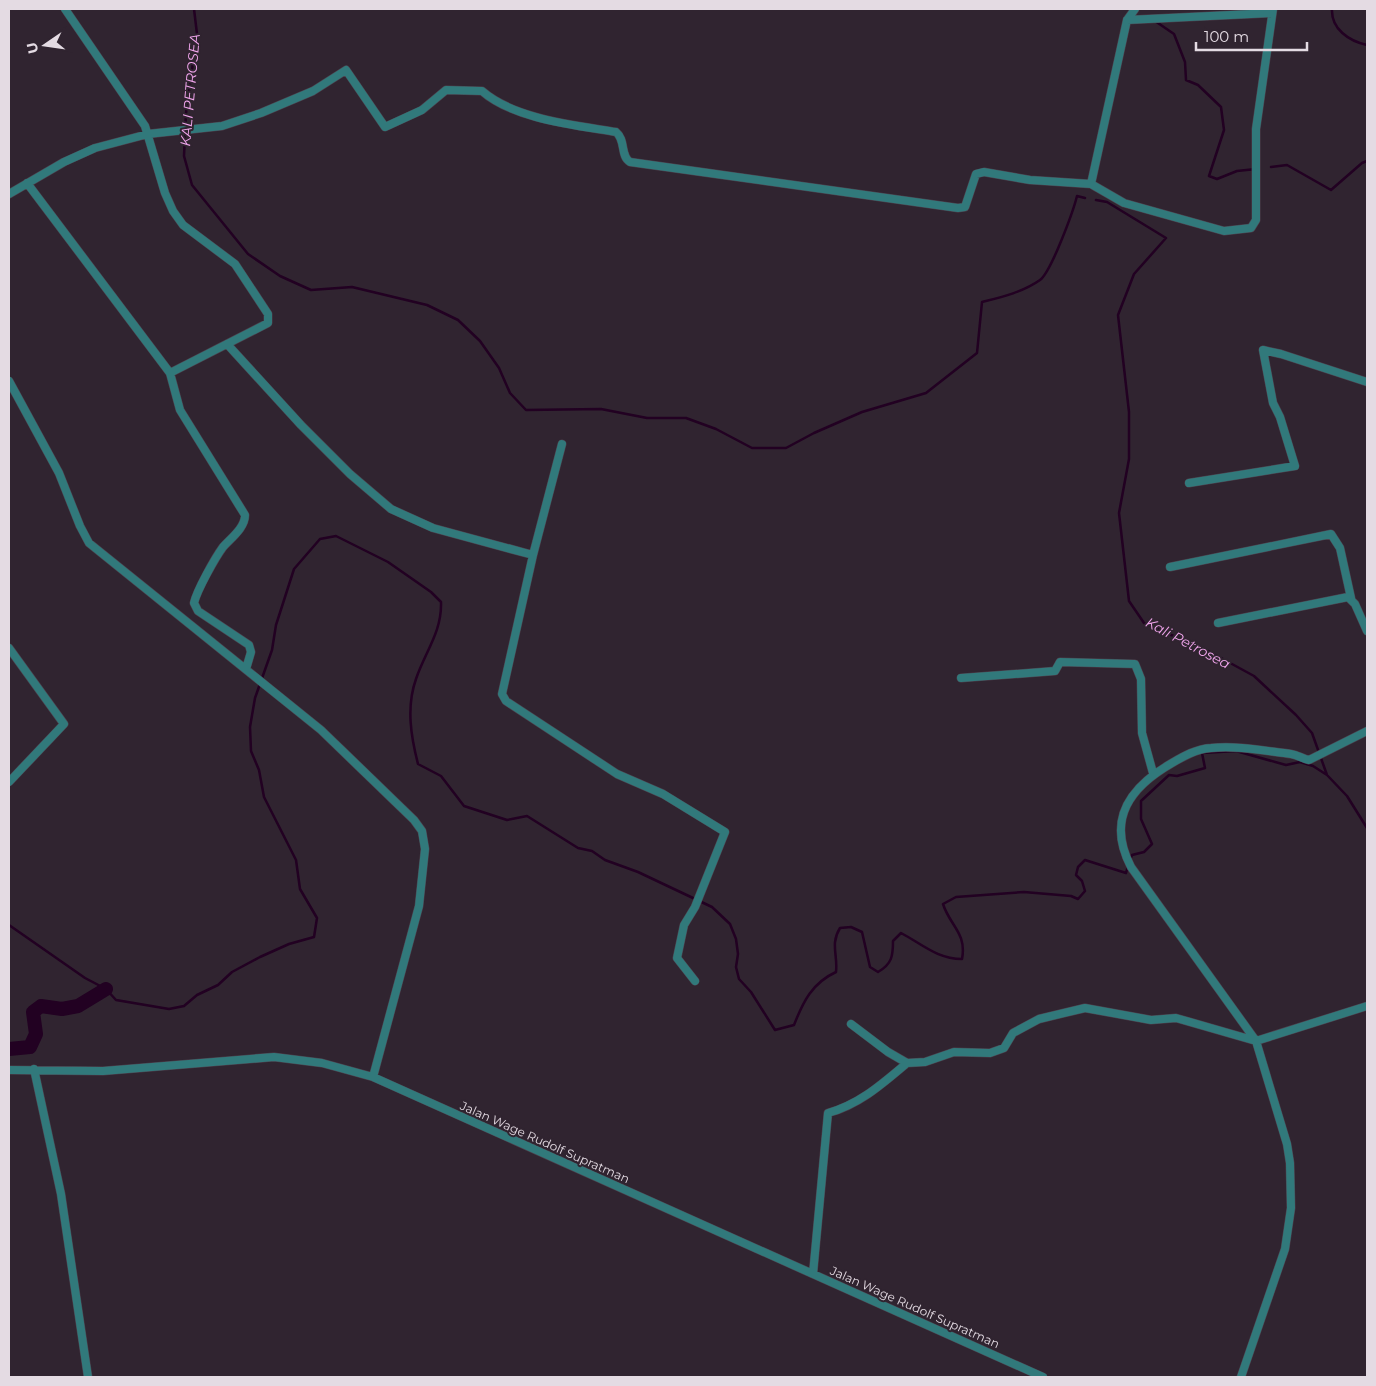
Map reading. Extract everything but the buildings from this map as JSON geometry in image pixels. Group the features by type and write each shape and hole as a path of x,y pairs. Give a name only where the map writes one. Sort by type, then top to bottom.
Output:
{"street":[{"path":"65,9 142,121 173,211 183,226 230,258 242,271 268,314 268,322 262,327 170,373"},
{"path":"1091,184 1127,20 1135,9"},
{"path":"9,194 64,162 95,148 148,134 215,128 261,113 316,90 346,70 385,127 422,110 446,90 482,91 490,99 541,118 616,132 621,138 627,160 640,164 958,208 965,207 975,178 980,172 1030,180 1091,184 1124,203 1198,224 1224,231 1251,228 1256,220 1256,128 1258,101 1272,11 1127,20"},
{"path":"28,184 170,373 180,410 246,515 239,530 221,550 194,603 198,612 248,644 251,652 249,672"},
{"path":"227,344 301,425 350,474 391,509 434,528 533,555"},
{"path":"1189,483 1295,466 1280,417 1272,403 1263,350 1367,382"},
{"path":"9,381 59,473 89,544 322,730 422,831 425,849 419,906 373,1077"},
{"path":"562,444 533,555 502,694 506,701 617,774 663,794 725,832 695,907 684,925 677,958 695,981"},
{"path":"1170,567 1331,534 1340,548 1351,598 1367,631"},
{"path":"1218,623 1333,599 1351,598"},
{"path":"9,648 64,724 9,782"},
{"path":"961,678 1055,671 1060,662 1135,664 1142,679 1142,733 1153,774"},
{"path":"1241,1377 1285,1250 1291,1208 1290,1163 1287,1144 1256,1041 1126,858 1122,817 1127,802 1134,790 1153,774 1197,750 1212,748 1294,754 1306,760 1312,759 1367,731"},
{"path":"851,1024 888,1052 906,1062 925,1062 954,1052 990,1054 1004,1048 1012,1033 1040,1019 1085,1008 1151,1020 1176,1018 1256,1041 1367,1006"},
{"name":"Jalan Wage Rudolf Supratman","path":"9,1070 34,1068 102,1071 274,1057 322,1063 373,1077 1043,1377"},
{"path":"813,1274 828,1113 857,1102 878,1087 906,1062"},
{"path":"34,1068 61,1194 88,1377"}],"waterway":[{"name":"KALI PETROSEA","path":"194,9 197,34 186,113 184,156 192,185 248,254 280,276 311,290 352,287 427,305 458,320 480,341 499,368 510,393 526,410 601,409 647,418 686,418 716,429 752,448 786,448 814,433 862,412 926,393 977,353 982,302 1019,291 1040,280 1045,275 1066,228 1077,196 1085,198"},
{"path":"1332,9 1332,16 1342,33 1367,45"},
{"path":"1155,21 1174,34 1185,62 1186,80 1198,85 1221,107 1224,130 1209,176 1217,179 1237,171 1256,169"},
{"path":"1271,167 1287,165 1331,190 1362,163 1367,161"},
{"name":"Kali Petrosea","path":"1096,200 1107,202 1166,238 1134,274 1118,315 1129,412 1129,459 1119,513 1129,601 1144,623 1210,652 1254,676 1296,715 1312,733 1327,775 1347,796 1367,828"},
{"path":"9,925 85,978 106,989 116,1000 169,1009 184,1006 197,995 218,985 232,972 260,957 289,944 314,937 317,918 300,889 296,860 264,797 259,770 251,751 250,727 255,698 272,650 276,625 294,569 320,539 336,536 388,562 431,592 441,602 439,623 416,679 411,700 410,711 413,743 418,764 441,776 464,806 507,820 527,816 578,848 592,851 605,860 638,872 712,907 730,924 736,939 738,954 736,967 739,979 751,992 775,1030 794,1025 809,994 828,976 836,972 835,939 840,928 851,927 862,932 870,967 878,972 889,963 892,955 893,941 901,933 937,954 962,959 963,950 960,936 943,904 956,897 1024,892 1071,896 1078,899 1085,891 1082,881 1076,875 1078,867 1085,860 1126,873 1128,866"},
{"path":"1130,860 1132,855 1144,852 1152,844 1141,819 1141,801 1169,775 1177,776 1205,768 1202,753 1236,751 1286,765 1300,762 1313,766 1327,775"},
{"path":"9,1049 30,1047 36,1034 33,1012 41,1006 62,1009 78,1006 106,989"}]}
